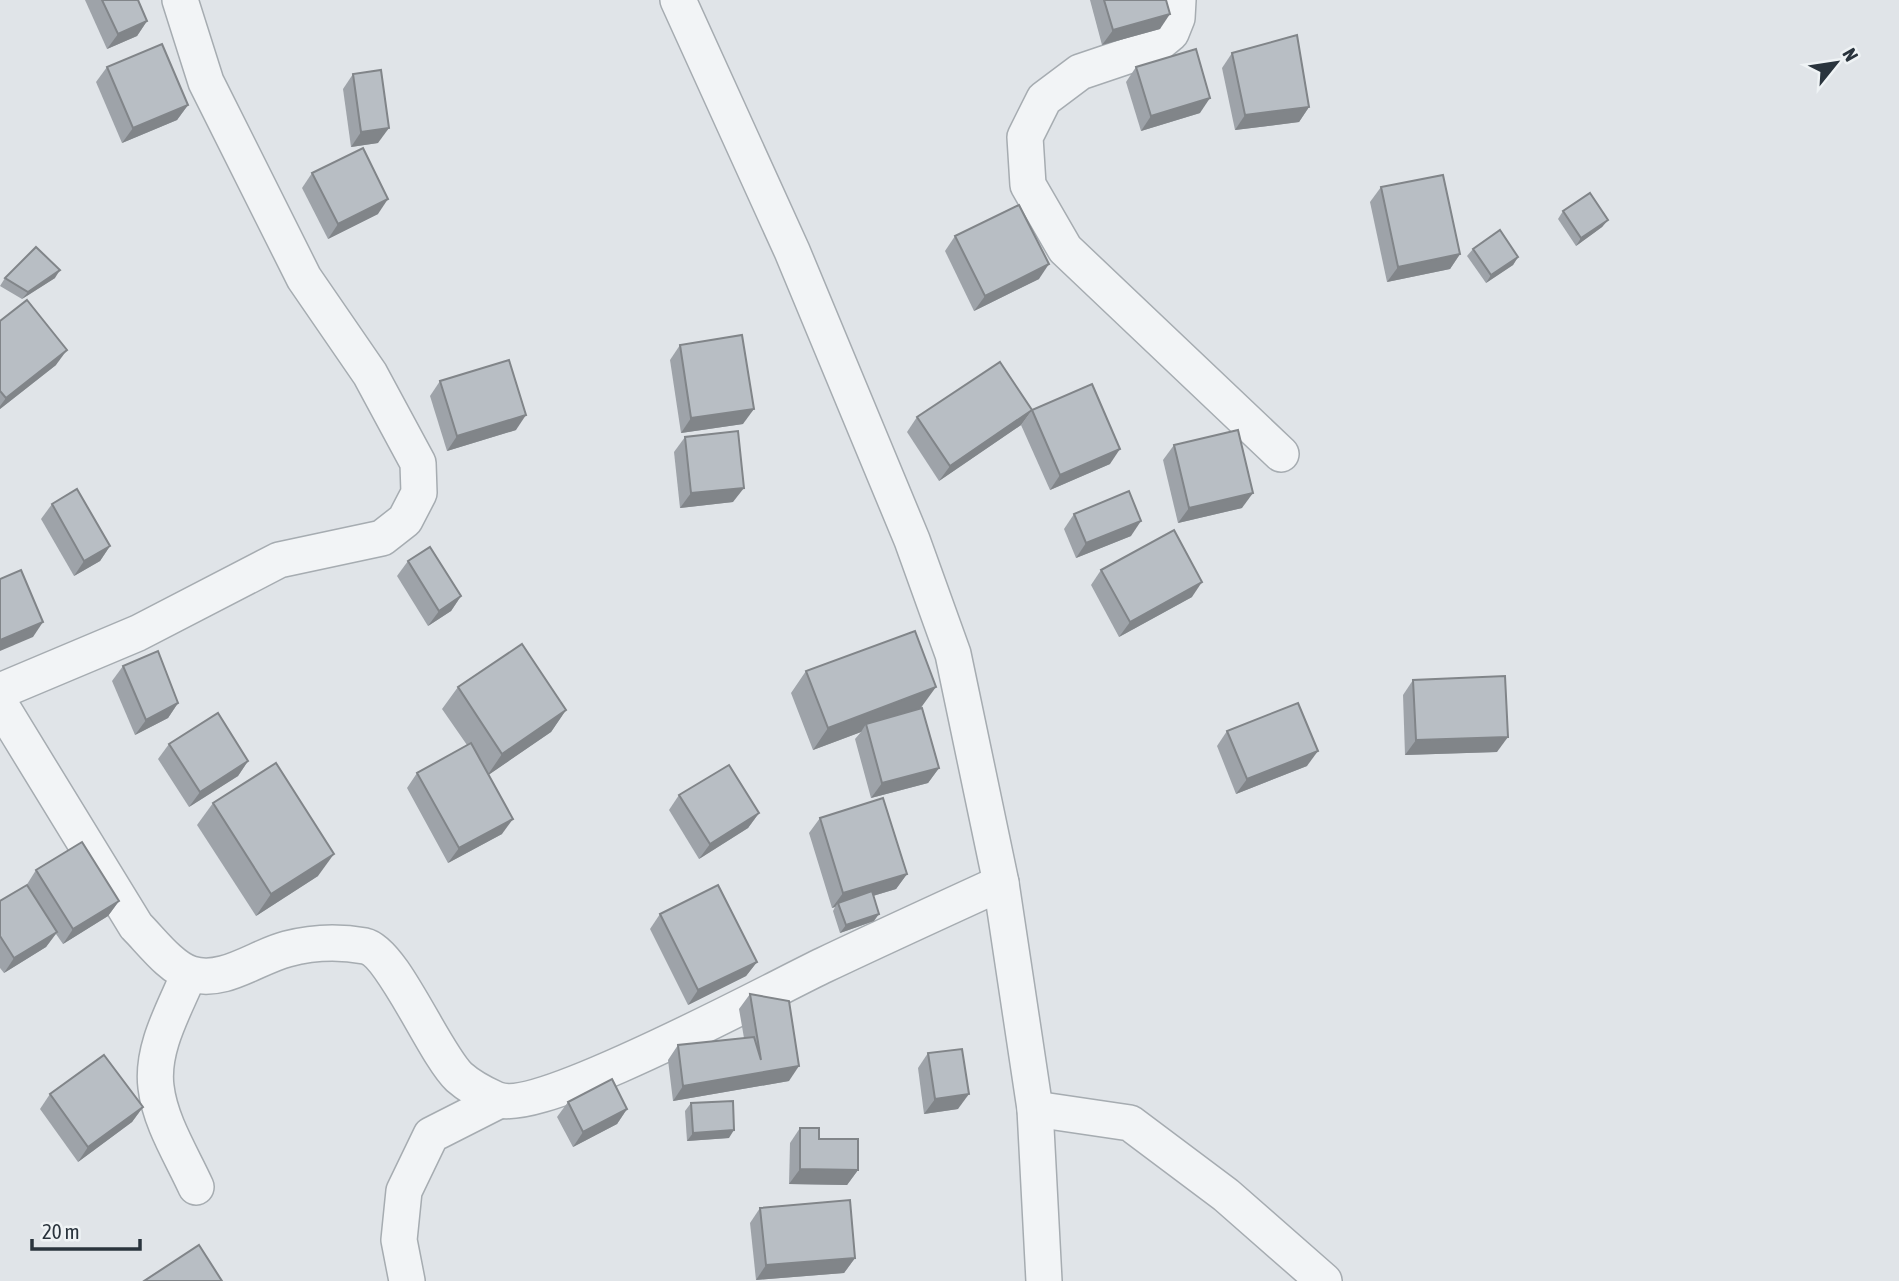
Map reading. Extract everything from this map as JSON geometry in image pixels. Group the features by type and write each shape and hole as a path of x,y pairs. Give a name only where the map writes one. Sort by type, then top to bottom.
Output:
{"street":[{"path":"0,691 138,633 279,560 382,538 405,520 419,493 418,463 370,374 304,278 206,82 180,0"},
{"path":"678,0 792,251 935,603 953,654 1001,883 1035,1109 1044,1281"},
{"path":"1178,0 1177,18 1171,33 1154,47 1080,72 1044,99 1025,137 1028,185 1065,249 1282,454"},
{"path":"0,704 136,926 189,974 210,977 286,949 333,941 369,947 398,980 433,1042 460,1078 498,1101"},
{"path":"407,1281 399,1240 404,1191 431,1135 498,1101 530,1100 690,1034 823,965 1001,883"},
{"path":"189,974 161,1040 155,1086 164,1118 196,1187"},
{"path":"1035,1109 1130,1123 1226,1195 1324,1281"}],"building":[{"path":"102,0 138,0 147,21 118,34"},
{"path":"1104,0 1166,0 1170,14 1113,30"},
{"path":"1297,35 1309,107 1245,115 1232,53"},
{"path":"162,44 188,105 133,128 107,67"},
{"path":"1196,49 1210,98 1151,116 1136,67"},
{"path":"381,70 389,128 361,132 353,74"},
{"path":"363,148 388,199 338,224 312,173"},
{"path":"1443,175 1460,254 1398,267 1381,187"},
{"path":"1590,193 1608,220 1581,238 1563,211"},
{"path":"1019,205 1049,264 985,296 955,236"},
{"path":"1500,230 1518,257 1491,275 1473,249"},
{"path":"36,247 60,270 28,292 5,278"},
{"path":"27,300 67,350 6,398 0,391 0,321"},
{"path":"742,335 754,409 691,418 680,345"},
{"path":"509,360 526,415 457,436 440,381"},
{"path":"1000,362 1032,410 950,466 917,417"},
{"path":"1092,384 1120,449 1060,475 1032,410"},
{"path":"1238,430 1253,493 1189,508 1174,445"},
{"path":"738,431 744,488 691,493 685,437"},
{"path":"77,489 110,546 84,561 52,504"},
{"path":"1129,491 1141,521 1086,543 1074,514"},
{"path":"1174,530 1202,582 1130,622 1101,570"},
{"path":"430,547 461,596 439,611 408,561"},
{"path":"21,570 43,622 0,640 0,579"},
{"path":"915,631 936,687 828,728 806,671"},
{"path":"522,644 566,710 502,754 458,687"},
{"path":"158,651 178,703 146,720 123,666"},
{"path":"1505,676 1508,737 1416,740 1413,680"},
{"path":"1298,703 1318,751 1247,779 1227,731"},
{"path":"922,708 939,768 882,783 866,724"},
{"path":"218,713 248,761 200,792 169,744"},
{"path":"471,743 513,819 459,848 417,773"},
{"path":"276,763 334,854 271,894 213,803"},
{"path":"729,765 759,813 710,844 679,795"},
{"path":"883,798 907,874 843,893 820,818"},
{"path":"82,842 119,901 73,929 36,870"},
{"path":"27,885 57,932 14,958 0,936 0,901"},
{"path":"718,885 757,962 698,990 660,914"},
{"path":"872,891 879,914 846,925 838,903"},
{"path":"750,994 789,1001 799,1066 683,1086 678,1045 754,1037 761,1060"},
{"path":"962,1049 969,1094 935,1099 928,1053"},
{"path":"104,1055 143,1107 88,1147 50,1094"},
{"path":"612,1079 627,1109 583,1132 568,1102"},
{"path":"733,1101 734,1130 693,1133 691,1103"},
{"path":"800,1128 819,1128 819,1139 858,1139 858,1170 800,1169"},
{"path":"850,1200 855,1258 766,1265 760,1208"},
{"path":"199,1245 222,1281 144,1281"}]}
